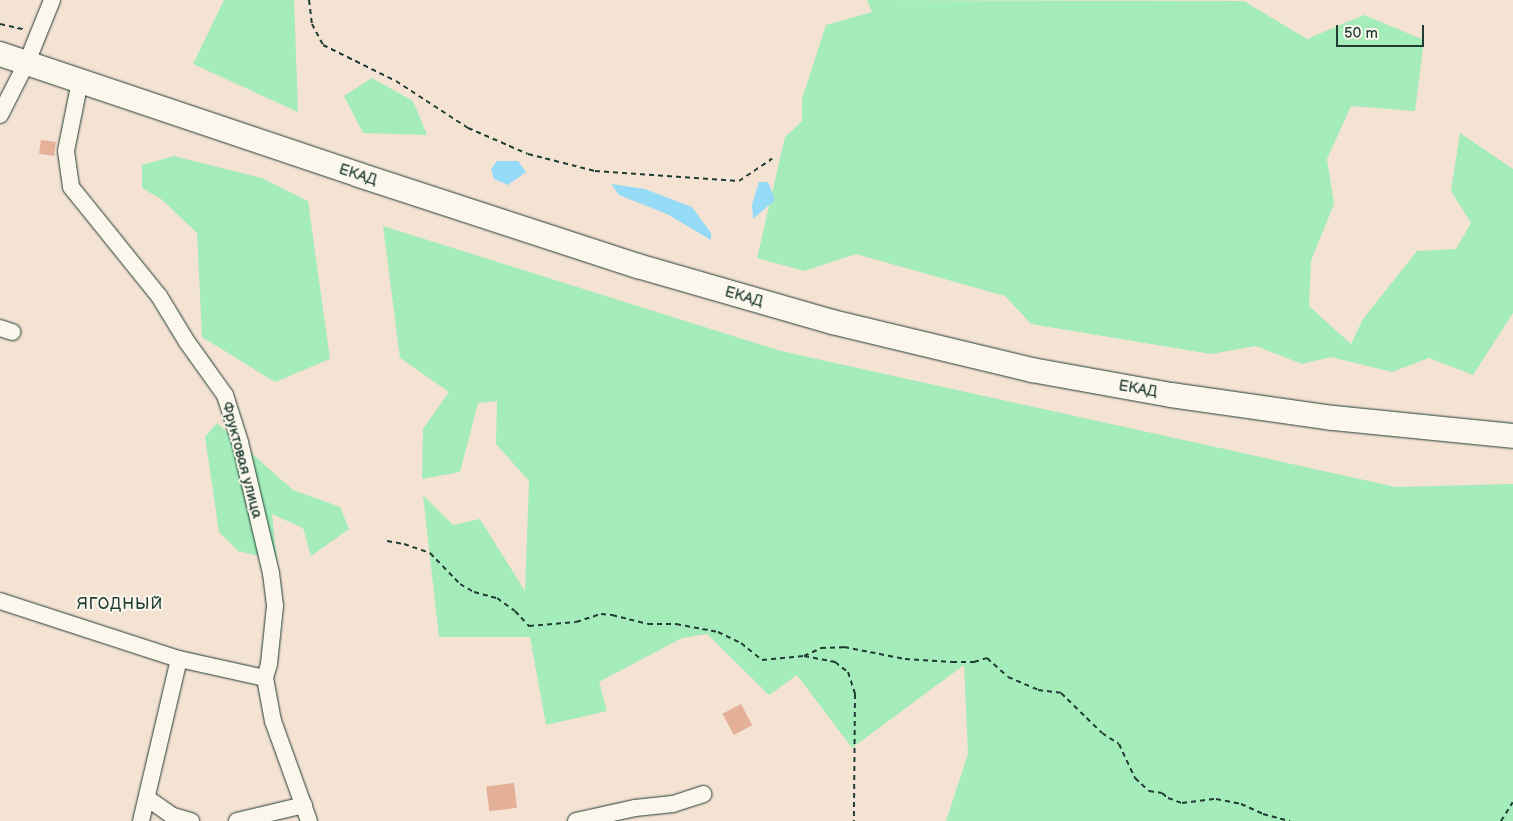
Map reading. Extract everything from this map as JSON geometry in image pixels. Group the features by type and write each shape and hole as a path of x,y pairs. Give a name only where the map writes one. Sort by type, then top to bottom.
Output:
{"highway":[{"name":"ЕКАД","path":"0,54 638,266 832,322 1032,370 1172,395 1333,418 1513,436"}],"street":[{"path":"0,115 27,62 52,0"},
{"name":"Фруктовая улица","path":"80,82 68,145 71,187 159,296 186,342 225,395 240,442 271,573 275,606 269,664 265,678 273,721 309,821"},
{"path":"59,130 68,145"},
{"path":"0,601 179,660 265,678"},
{"path":"141,821 179,660"},
{"path":"576,821 635,808 673,804 704,794"},
{"path":"146,798 173,816 191,821"},
{"path":"237,821 304,805"}],"path":[{"path":"309,0 312,24 323,45 396,81 468,128 528,154 595,171 739,181 772,159"},
{"path":"0,24 38,32"},
{"path":"387,541 404,544 430,554 460,584 474,592 497,598 515,611 529,626 576,622 601,614 612,615 648,624 676,624 718,632 741,643 762,660 804,656 835,662 848,672 855,694 854,821"},
{"path":"804,656 821,648 844,647 905,659 974,662 987,658 1008,677 1038,690 1061,693 1102,733 1119,744 1135,778 1149,791 1162,793 1168,798 1182,803 1216,799 1241,804 1263,814 1290,821"},
{"path":"1501,821 1513,802"}],"green space":[{"path":"224,0 294,0 298,112 193,64"},
{"path":"867,0 1244,1 1307,39 1364,15 1424,40 1415,111 1351,106 1327,159 1334,204 1311,261 1309,306 1351,344 1363,319 1417,251 1456,249 1471,223 1451,191 1460,133 1513,169 1513,313 1473,375 1429,358 1392,372 1331,357 1302,364 1256,346 1211,354 1031,324 1005,296 856,254 804,271 757,258 785,137 802,121 802,99 826,25 872,12"},
{"path":"372,78 413,101 427,135 363,133 344,96"},
{"path":"174,156 262,178 308,201 330,359 275,382 202,337 197,233 161,199 142,188 142,165"},
{"path":"383,226 781,351 1396,487 1513,484 1513,821 946,821 968,754 964,665 852,748 797,675 769,695 707,634 682,638 599,682 607,711 546,725 530,637 439,637 423,495 453,525 480,519 525,591 529,481 496,444 497,401 478,403 460,472 422,479 423,429 449,392 400,358"},
{"path":"217,423 293,490 340,507 349,529 311,556 303,528 272,514 277,560 238,551 219,532 205,437"}],"water":[{"path":"497,161 518,161 526,172 508,185 494,179 491,169"},
{"path":"759,182 768,182 775,200 753,219 752,204"},
{"path":"611,184 645,189 692,207 711,233 711,240 667,214 619,195"}],"building":[{"path":"41,140 56,142 54,156 39,154"},
{"path":"741,704 752,725 734,735 722,714"},
{"path":"514,783 517,808 489,811 486,786"}],"district":[{"name":"ЯГОДНЫЙ","path":"120,605"}]}
